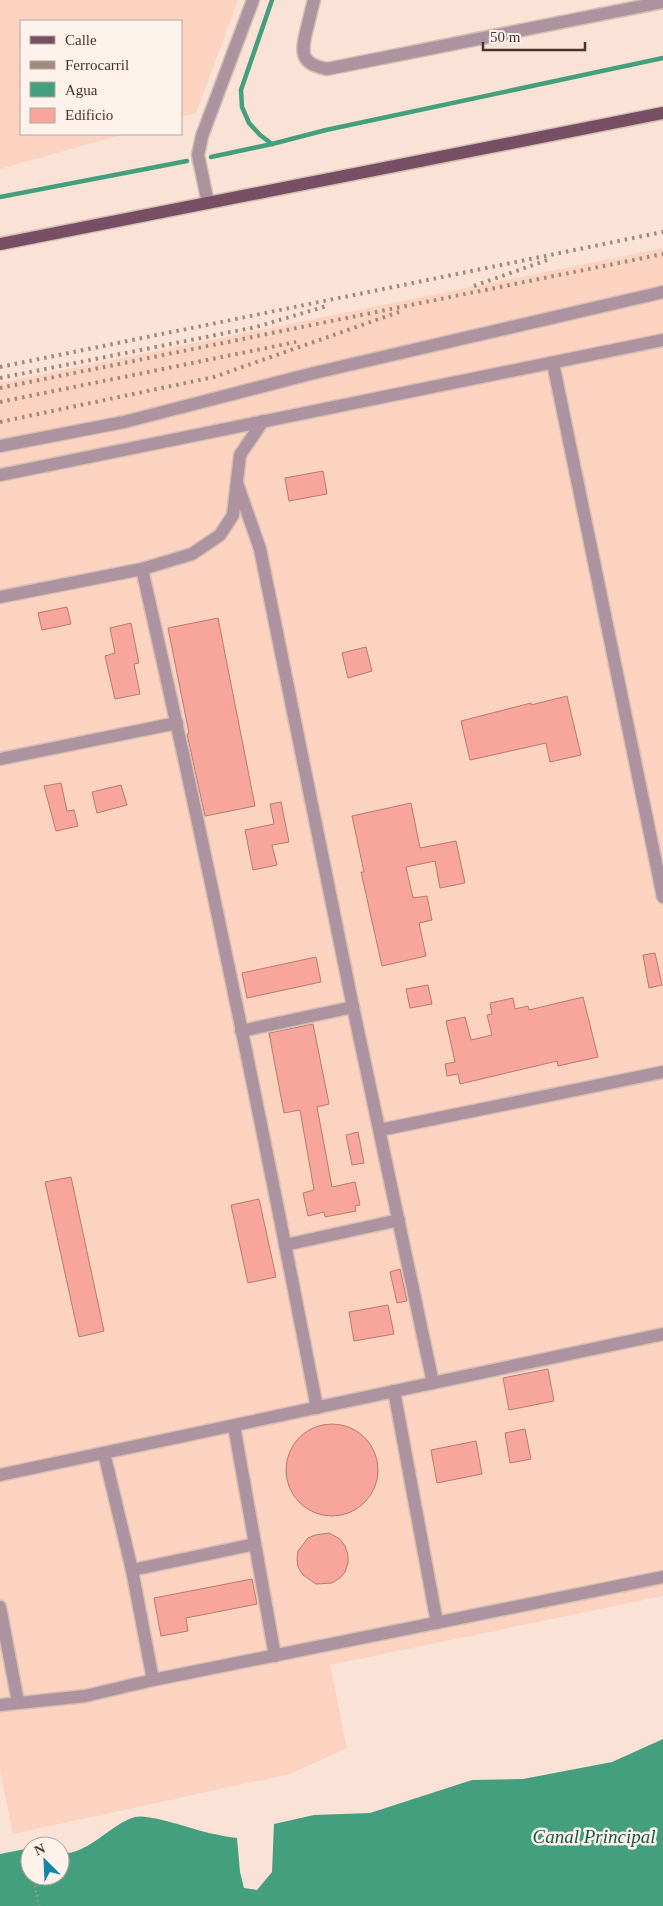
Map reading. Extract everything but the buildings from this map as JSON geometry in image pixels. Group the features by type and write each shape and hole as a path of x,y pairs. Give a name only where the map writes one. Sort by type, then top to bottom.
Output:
{"main road":[{"path":"0,244 663,113"}],"street":[{"path":"208,203 198,155 202,136 253,0"},
{"path":"314,0 302,49 306,61 315,67 327,68 663,2"},
{"path":"0,446 124,422 314,373 663,292"},
{"path":"0,475 553,364 663,340"},
{"path":"553,364 663,897"},
{"path":"0,597 142,569 192,554 220,535 233,515 240,455 263,421"},
{"path":"237,483 260,549 353,1007 433,1383"},
{"path":"142,569 177,723 317,1408"},
{"path":"0,759 177,723"},
{"path":"241,1031 353,1007"},
{"path":"380,1130 663,1072"},
{"path":"285,1245 399,1220"},
{"path":"0,1475 663,1334"},
{"path":"394,1391 437,1623"},
{"path":"234,1426 275,1656"},
{"path":"104,1453 132,1570 153,1680"},
{"path":"132,1570 255,1544"},
{"path":"0,1705 85,1696 153,1680 663,1577"},
{"path":"0,1606 18,1702"}],"path":[{"path":"35,1886 39,1906"}],"shaded area":[{"path":"0,0 238,0 196,113 182,117 182,20 20,20 20,135 120,135 0,169"},
{"path":"663,248 663,1596 330,1665 347,1748 290,1774 13,1834 0,1771 0,383"}],"water":[{"name":"Canal Principal","path":"663,1739 663,1906 0,1906 0,1854 20,1850 20,1886 70,1886 70,1853 89,1845 116,1826 135,1817 142,1816 237,1838 240,1872 244,1888 257,1890 272,1872 274,1824 314,1815 370,1813 472,1780 523,1779 612,1762"}],"waterway":[{"path":"272,0 241,90 242,107 249,123 272,144"},
{"path":"211,157 326,130 663,58"},
{"path":"0,197 187,161"}],"railway":[{"path":"0,367 663,232"},
{"path":"0,388 663,254"},
{"path":"474,286 547,260"},
{"path":"0,378 256,327 327,306"},
{"path":"0,422 214,377 399,312"},
{"path":"0,402 296,342"}]}
